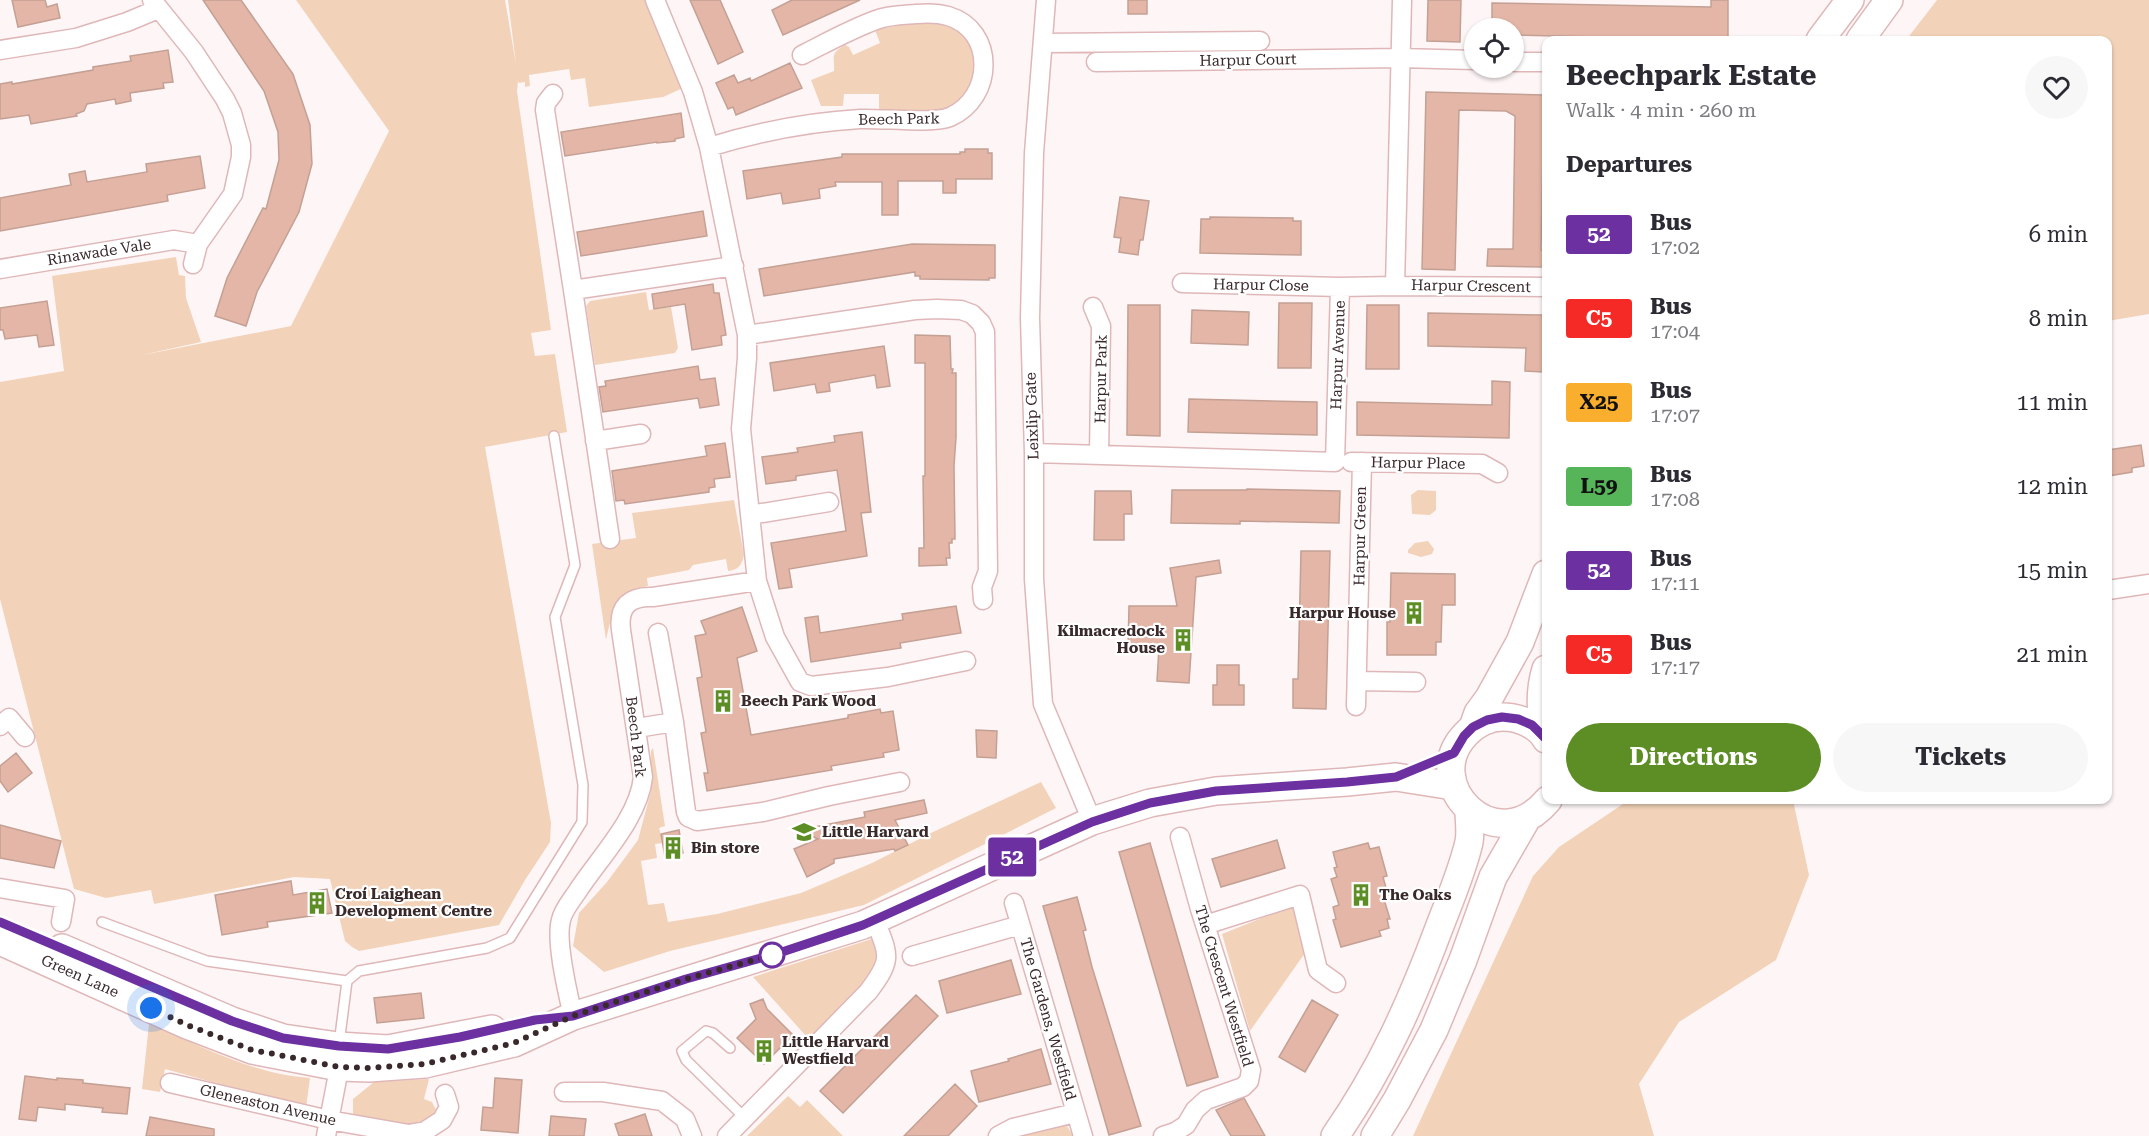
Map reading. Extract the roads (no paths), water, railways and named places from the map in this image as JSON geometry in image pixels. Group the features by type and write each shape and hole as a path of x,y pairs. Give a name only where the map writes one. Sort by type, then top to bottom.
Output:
{"street":[{"path":"655,0 693,92 709,147 747,335 741,424 757,581 775,637 800,682 811,686 888,677 966,661"},
{"name":"Leixlip Gate","path":"1046,0 1034,153 1030,318 1034,453 1034,579 1042,704 1092,822"},
{"path":"1395,286 1402,0"},
{"path":"1823,36 1850,0"},
{"path":"1863,36 1889,0"},
{"path":"0,50 76,38 127,22 155,4 194,52 225,99 232,113 241,145 241,157 233,194 198,244 193,264"},
{"name":"Beech Park","path":"709,147 753,133 829,121 883,118 932,120 949,117 964,107 980,89 985,60 977,39 960,21 947,15 930,13 877,19 802,55"},
{"path":"1043,44 1260,41"},
{"name":"Harpur Court","path":"1096,62 1401,58 1464,60"},
{"path":"1524,62 1542,62"},
{"path":"553,94 546,103 545,110 610,539"},
{"name":"Rinawade Vale","path":"0,269 174,240 198,244"},
{"path":"573,290 734,266"},
{"name":"Harpur Close","path":"1182,283 1340,287"},
{"name":"Harpur Crescent","path":"1395,286 1542,287"},
{"name":"Harpur Avenue","path":"1335,462 1340,287 1395,286"},
{"name":"Harpur Park","path":"1093,307 1101,326 1099,454"},
{"path":"747,335 915,310 961,310 972,314 981,323 985,332 988,571 982,587 983,600"},
{"path":"595,441 640,434"},
{"path":"1034,453 1335,462"},
{"name":"Harpur Place","path":"1335,462 1482,464 1498,474"},
{"name":"Harpur Green","path":"1356,706 1362,462"},
{"path":"750,515 830,502"},
{"name":"Beech Park","path":"573,1016 560,938 560,921 592,868 634,810 642,787 643,777 637,728 620,618 628,604 639,596 653,597 757,581"},
{"path":"1473,727 1478,713 1489,698 1520,642 1542,584"},
{"path":"2112,589 2149,584"},
{"path":"658,633 688,817 698,821 763,812 900,782"},
{"path":"1356,681 1416,682"},
{"path":"1542,690 1540,709 1542,720"},
{"path":"1542,734 1532,725 1518,719 1502,717 1487,720 1473,727 1464,736 1452,758 1453,786 1459,799 1469,810 1497,823 1512,823 1527,818 1545,804"},
{"path":"0,726 9,718 25,737"},
{"path":"637,728 674,722"},
{"name":"Green Lane","path":"1396,777 1454,753"},
{"name":"Green Lane","path":"0,941 187,1025 252,1050 339,1057 460,1037 535,1020 573,1016 686,979 779,953 875,920 1092,822 1150,803 1216,791 1396,777 1453,786"},
{"path":"1335,1136 1386,1053 1413,997 1469,841 1469,810"},
{"path":"1375,1136 1397,1100 1434,1029 1493,877 1527,818"},
{"name":"The Crescent Westfield","path":"1169,1134 1186,1125 1195,1110 1206,1100 1243,1087 1249,1082 1251,1070 1180,837"},
{"path":"0,888 65,899 61,922"},
{"path":"1205,925 1300,895 1318,970 1336,983"},
{"name":"The Gardens, Westfield","path":"1014,903 1083,1136"},
{"path":"727,1136 868,992 881,975 887,962 887,953 875,920"},
{"path":"0,924 20,939 72,963 78,975"},
{"name":"Green Lane","path":"0,924 232,1021 339,1057"},
{"name":"The Gardens, Westfield","path":"912,957 1020,925"},
{"path":"327,1128 339,1057"},
{"name":"Gleneaston Avenue","path":"170,1083 327,1128 409,1134 425,1131 442,1120 449,1107 445,1094"},
{"path":"564,1092 603,1092 662,1101 685,1119 692,1136"},
{"name":"The Gardens, Westfield","path":"998,1136 1013,1128 1075,1113"}],"lane":[{"path":"339,1057 347,981 359,971 487,948 510,938 582,822 582,785 555,617 575,565 554,436"},
{"path":"102,922 207,961 347,981"},
{"path":"730,1048 713,1033 706,1031 682,1051 686,1060 745,1118"}],"place":[{"name":"Harpur House","path":"1414,613"},
{"name":"Kilmacredock House","path":"1183,640"},
{"name":"Beech Park Wood","path":"723,701"},
{"name":"Little Harvard","path":"804,832"},
{"name":"Bin store","path":"673,848"},
{"name":"The Oaks","path":"1361,895"},
{"name":"Croí Laighean Development Centre","path":"317,903"},
{"name":"Little Harvard Westfield","path":"764,1051"}]}
